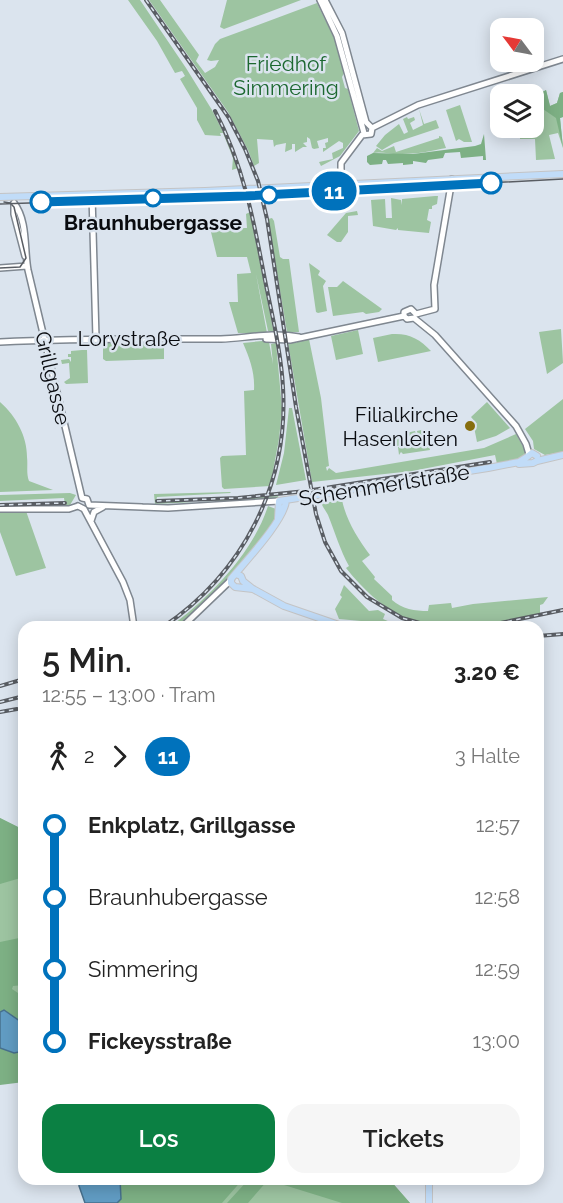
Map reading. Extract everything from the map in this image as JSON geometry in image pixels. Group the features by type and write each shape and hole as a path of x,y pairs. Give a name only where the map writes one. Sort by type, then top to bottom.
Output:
{"main road":[{"path":"320,0 337,36 367,129"},
{"path":"326,0 342,33 367,129"},
{"path":"341,184 341,163 367,129 418,105 563,59"},
{"path":"0,197 14,199 563,174"},
{"path":"452,179 434,285 435,309 415,316 408,320 404,316 404,312 413,309 415,316 443,344 520,432 532,457"},
{"path":"92,195 96,338"},
{"name":"Grillgasse","path":"14,199 27,245 27,266 82,498"},
{"path":"0,268 27,266"},
{"path":"422,324 420,318 423,313"},
{"name":"Lorystraße","path":"0,342 96,338 258,338 274,335 299,337 404,316"},
{"name":"Schemmerlstraße","path":"283,501 488,468 532,457 563,455"},
{"path":"84,507 88,500 82,498 78,501 84,507 123,582 130,600 133,621"},
{"path":"0,509 168,508 283,501 284,509 263,541 240,567 237,581"},
{"path":"91,521 94,512 104,507"},
{"path":"188,621 221,589 237,581"},
{"path":"237,581 284,606 328,621"},
{"path":"429,1185 429,1203"}],"green space":[{"path":"128,0 140,0 186,68 212,110 225,136 238,168 232,170 233,158 223,133 220,133 221,136 205,135 197,120 197,108 180,79 185,76 182,71 175,73 157,41"},
{"name":"Friedhof Simmering","path":"149,0 160,0 199,55 196,61 205,73 215,67 219,60 207,60 220,39 317,3 335,40 344,73 342,77 345,88 348,89 359,131 340,156 321,166 319,162 333,159 332,153 343,148 343,143 339,141 323,152 328,138 317,141 319,148 314,149 307,137 307,142 303,143 307,147 295,152 295,144 292,144 292,149 285,152 286,143 274,147 273,140 257,139 259,163 254,166 228,112"},
{"path":"227,0 301,0 224,29 220,27"},
{"path":"546,90 550,106 557,103 560,93 563,92 563,117 560,118 563,148 558,133 549,135 555,159 536,160 535,139 520,138 544,138 544,91"},
{"path":"546,90 550,106 557,103 560,93 563,92 563,117 560,118 563,148 556,118 544,110 544,91"},
{"path":"460,105 472,142 459,139 456,141 446,110"},
{"path":"419,109 424,124 436,120 439,128 394,143 382,150 376,146 399,124 404,134 408,132 403,119 407,117 408,119 414,117 415,120 410,123 413,130 423,125"},
{"path":"484,134 486,160 483,160 483,156 461,158 460,152 445,153 443,158 428,160 426,163 413,161 413,164 388,164 386,160 383,160 382,164 370,165 367,162 367,156 373,153 413,154 475,146 481,144"},
{"path":"439,136 442,137 446,148 408,154 373,153 377,148 382,151 394,146 396,152 439,138"},
{"path":"438,196 437,204 429,209 427,220 431,222 429,233 373,226 371,200 385,199 386,218 392,218 391,198 401,200 402,205 402,199"},
{"path":"357,211 358,215 348,216 348,232 341,242 327,235 346,213"},
{"path":"250,212 274,332 268,331 256,274 267,333 238,333 229,302 238,302 237,274 251,273 247,257 217,257 210,228 247,228 246,214"},
{"path":"272,218 280,257 289,259 299,332 287,332 268,219"},
{"path":"309,263 320,271 318,275 326,281 323,286 327,311 316,312"},
{"path":"343,281 382,309 379,312 366,314 363,312 333,316 328,287 337,287"},
{"path":"561,329 563,363 547,374 539,332"},
{"path":"358,330 363,354 336,360 331,336"},
{"path":"392,334 414,338 431,351 378,362 373,338"},
{"path":"309,339 321,398 329,466 326,467 327,471 329,468 336,473 484,448 516,434 526,452 521,459 497,464 495,455 412,471 312,482 288,343"},
{"path":"164,342 164,359 106,361 103,359 103,343"},
{"path":"269,342 273,364 271,344 276,343 282,408 270,486 224,489 220,458 246,455 244,391 254,390 254,378 243,343"},
{"path":"87,350 88,383 66,384 64,382 70,378 69,363 62,364 61,360 69,359 71,362 68,354 71,354 71,351"},
{"path":"563,399 563,452 545,455 534,449 533,441 525,429"},
{"path":"0,402 16,420 23,434 29,481 53,490 0,492"},
{"path":"487,402 510,428 496,436 477,442 474,427 477,424 471,417"},
{"path":"289,408 292,408 306,480 276,485 284,453"},
{"path":"426,429 428,440 419,442 428,441 430,450 403,454 401,452 399,455 398,447 407,444 397,446 396,435 405,434 407,441 406,433 415,431 418,439 417,431"},
{"path":"230,492 157,497 156,502 196,502 278,496 279,498 155,504 154,494"},
{"path":"70,493 76,495 70,505 65,505 64,498 0,501 0,495"},
{"path":"342,500 353,529 370,555 362,561 375,577 374,579 400,606 428,611 429,605 451,603 452,608 548,597 540,605 540,614 503,621 412,620 390,610 368,592 346,568 349,566 321,501 324,503"},
{"path":"268,506 276,509 275,518 269,529 227,581 194,613 183,621 178,621 228,573 252,541"},
{"path":"0,511 26,511 46,568 16,576 0,532"},
{"path":"344,585 369,611 378,610 385,614 383,619 388,621 339,619 335,609 342,597 340,595"},
{"path":"0,818 18,827 18,1020 4,1010 0,1012"},
{"path":"0,818 18,827 18,879 0,884"},
{"path":"18,938 18,986 13,986 12,989 18,993 18,1020 4,1010 0,1012 0,942"},
{"path":"0,1048 18,1052 18,1083 0,1085"},
{"path":"119,1185 394,1185 410,1203 117,1203"},
{"path":"120,1185 238,1185 222,1203 117,1203 121,1199"},
{"path":"244,1185 264,1185 248,1203 227,1203"},
{"path":"284,1185 394,1185 410,1203 342,1203"}],"water":[{"path":"4,1010 18,1020 18,1052 0,1048 0,1012"},
{"path":"120,1185 121,1199 117,1203 85,1203 79,1186"}],"tram line":[{"path":"0,204 263,195 563,179"},
{"name":"11","path":"41,202 246,196 491,183"},
{"path":"0,268 20,267 26,258 14,207 4,202"}],"railway":[{"path":"146,0 229,118 258,181 267,219 296,407 316,514 325,542 341,571 367,597 402,618 413,621"},
{"path":"171,621 216,580 238,553 269,491 278,458 283,423 280,360 256,236 240,172 215,111"},
{"path":"157,501 238,498 306,491 490,462"},
{"path":"0,505 65,503"},
{"path":"510,621 563,610"},
{"path":"544,636 563,634"},
{"path":"0,686 18,681"},
{"path":"0,702 18,698"},
{"path":"0,712 17,709"}],"place":[{"name":"Braunhubergasse","path":"153,198"},
{"name":"Filialkirche Hasenleiten","path":"470,426"}]}
